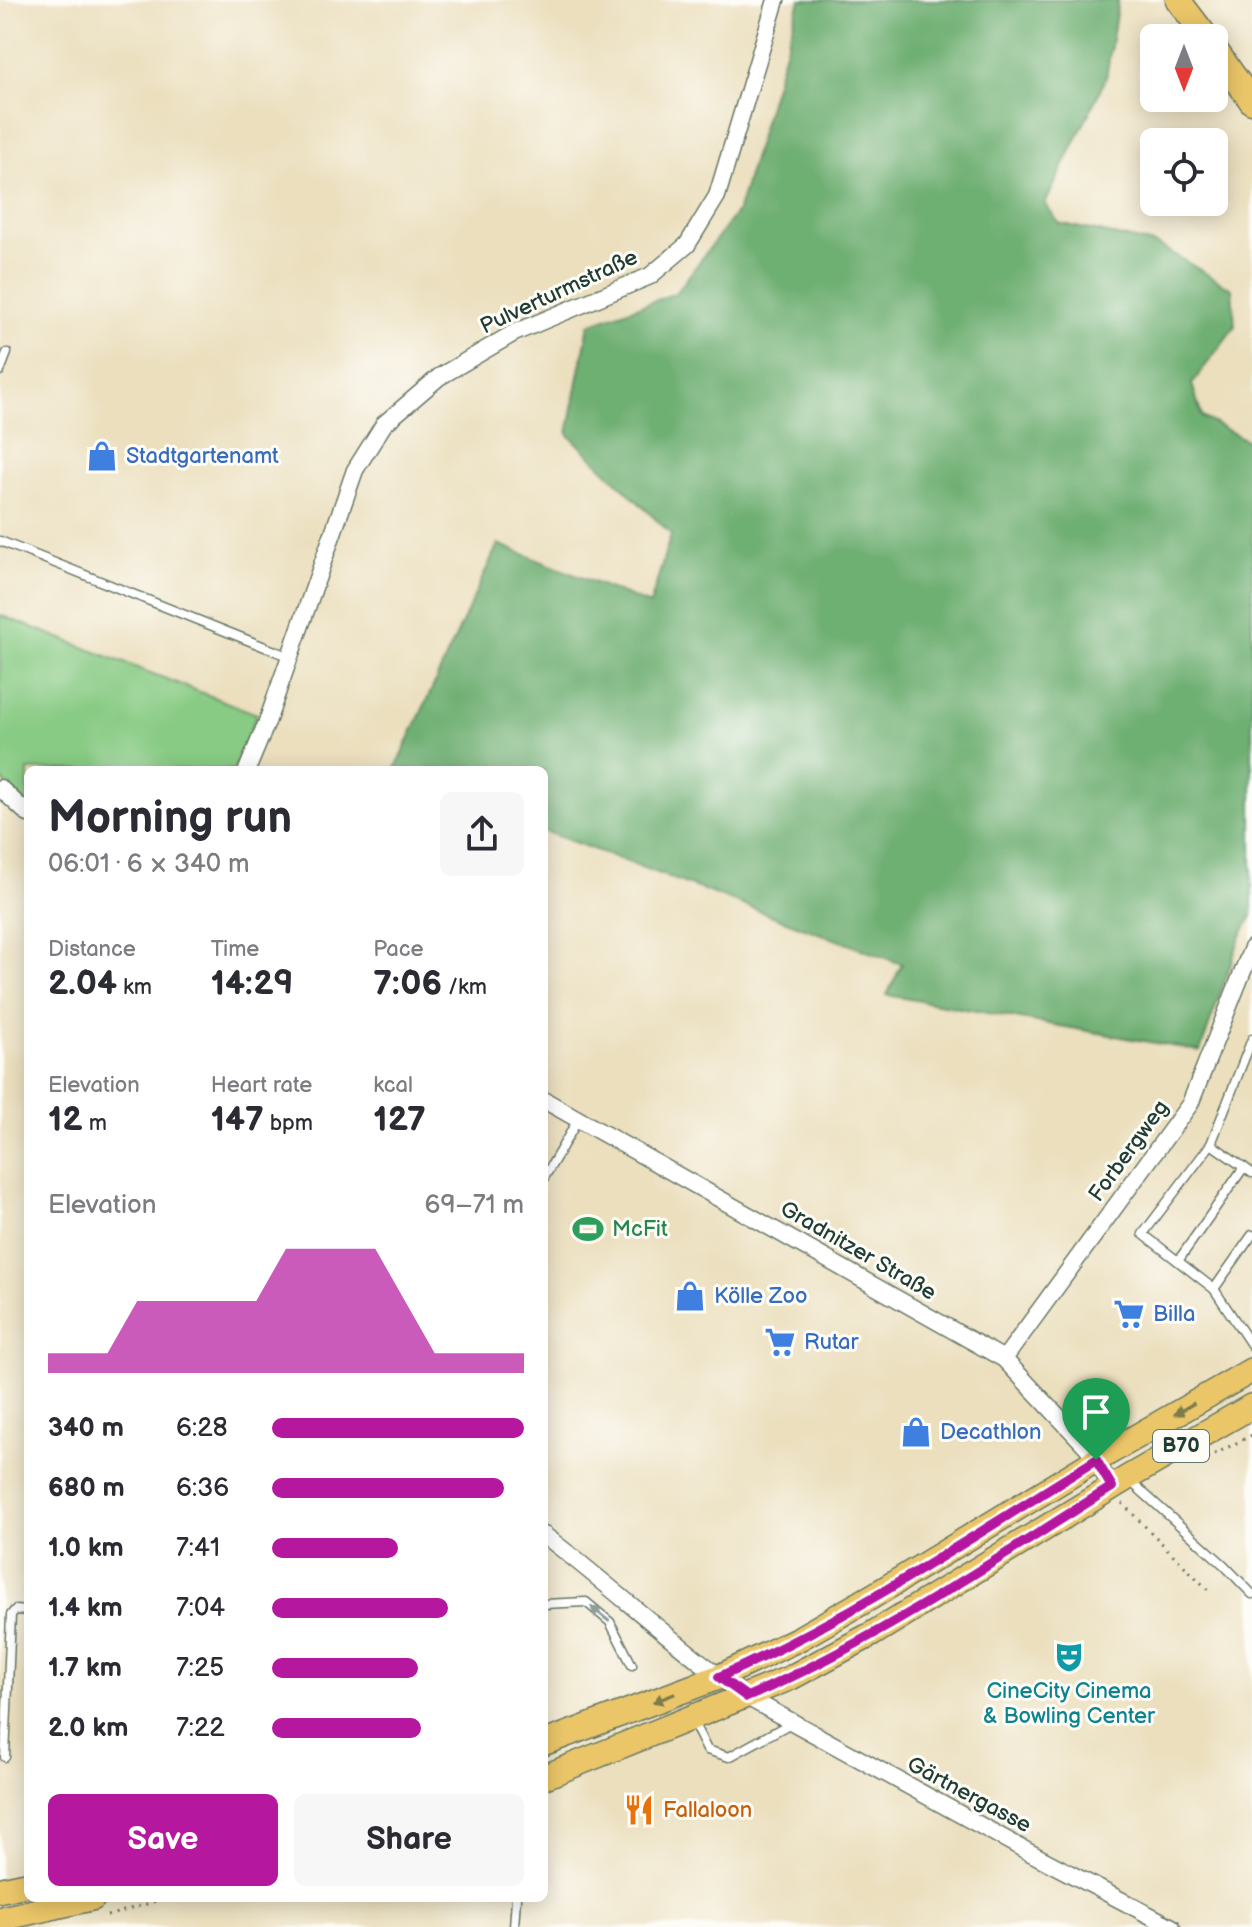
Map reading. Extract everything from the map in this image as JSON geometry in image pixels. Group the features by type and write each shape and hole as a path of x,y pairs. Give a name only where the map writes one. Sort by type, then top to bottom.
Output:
{"main road":[{"path":"1178,0 1196,24"},
{"path":"1228,68 1252,102"},
{"name":"B70","path":"548,1741 719,1677 800,1638 1252,1370"},
{"name":"B70","path":"548,1775 790,1678 872,1634 1120,1489 1252,1406"},
{"path":"0,1890 24,1885"},
{"path":"0,1919 89,1904"}],"street":[{"name":"Pulverturmstraße","path":"249,766 355,470 384,424 439,377 514,333 650,276 687,245 717,196 776,0"},
{"path":"0,788 24,810"},
{"name":"Forbergweg","path":"1004,1359 1190,1104 1252,948"},
{"name":"Gradnitzer Straße","path":"548,1102 1004,1359 1088,1448 1120,1489"},
{"name":"Gärtnergasse","path":"548,1538 592,1571 704,1667 747,1697 1172,1927"}],"lane":[{"path":"0,371 7,353"},
{"path":"0,541 290,657"},
{"path":"1252,1039 1211,1144 1143,1234 1214,1289 1252,1346"},
{"path":"548,1171 579,1118"},
{"path":"1178,1261 1248,1170 1211,1144"},
{"path":"1214,1289 1252,1235"},
{"path":"1120,1489 1224,1565 1252,1594"},
{"path":"548,1604 586,1602 610,1622 632,1665"},
{"path":"5,1757 11,1615 12,1611 24,1611"},
{"path":"692,1719 707,1750 729,1757 791,1723"},
{"path":"514,1927 516,1902"}],"path":[{"path":"1120,1489 1209,1591"},
{"path":"89,1904 115,1902"}],"green space":[{"path":"800,0 1118,0 1106,78 1045,204 1059,223 1158,245 1232,289 1235,326 1192,384 1202,417 1252,443 1252,916 1240,938 1200,1051 887,995 902,964 548,832 548,766 397,766 498,544 650,605 671,534 568,434 589,324 676,293 738,210"},
{"path":"0,615 257,714 236,766 24,766 24,801 0,778"}],"place":[{"name":"Stadtgartenamt","path":"102,456"},
{"name":"McFit","path":"588,1229"},
{"name":"Kölle Zoo","path":"690,1296"},
{"name":"Billa","path":"1129,1314"},
{"name":"Rutar","path":"780,1342"},
{"name":"Decathlon","path":"916,1432"},
{"name":"CineCity Cinema & Bowling Center","path":"1069,1657"},
{"name":"Fallaloon","path":"639,1810"}],"route":[{"path":"1096,1460 1112,1487 872,1634 747,1697 719,1677 800,1638 873,1596 1096,1460"}]}
